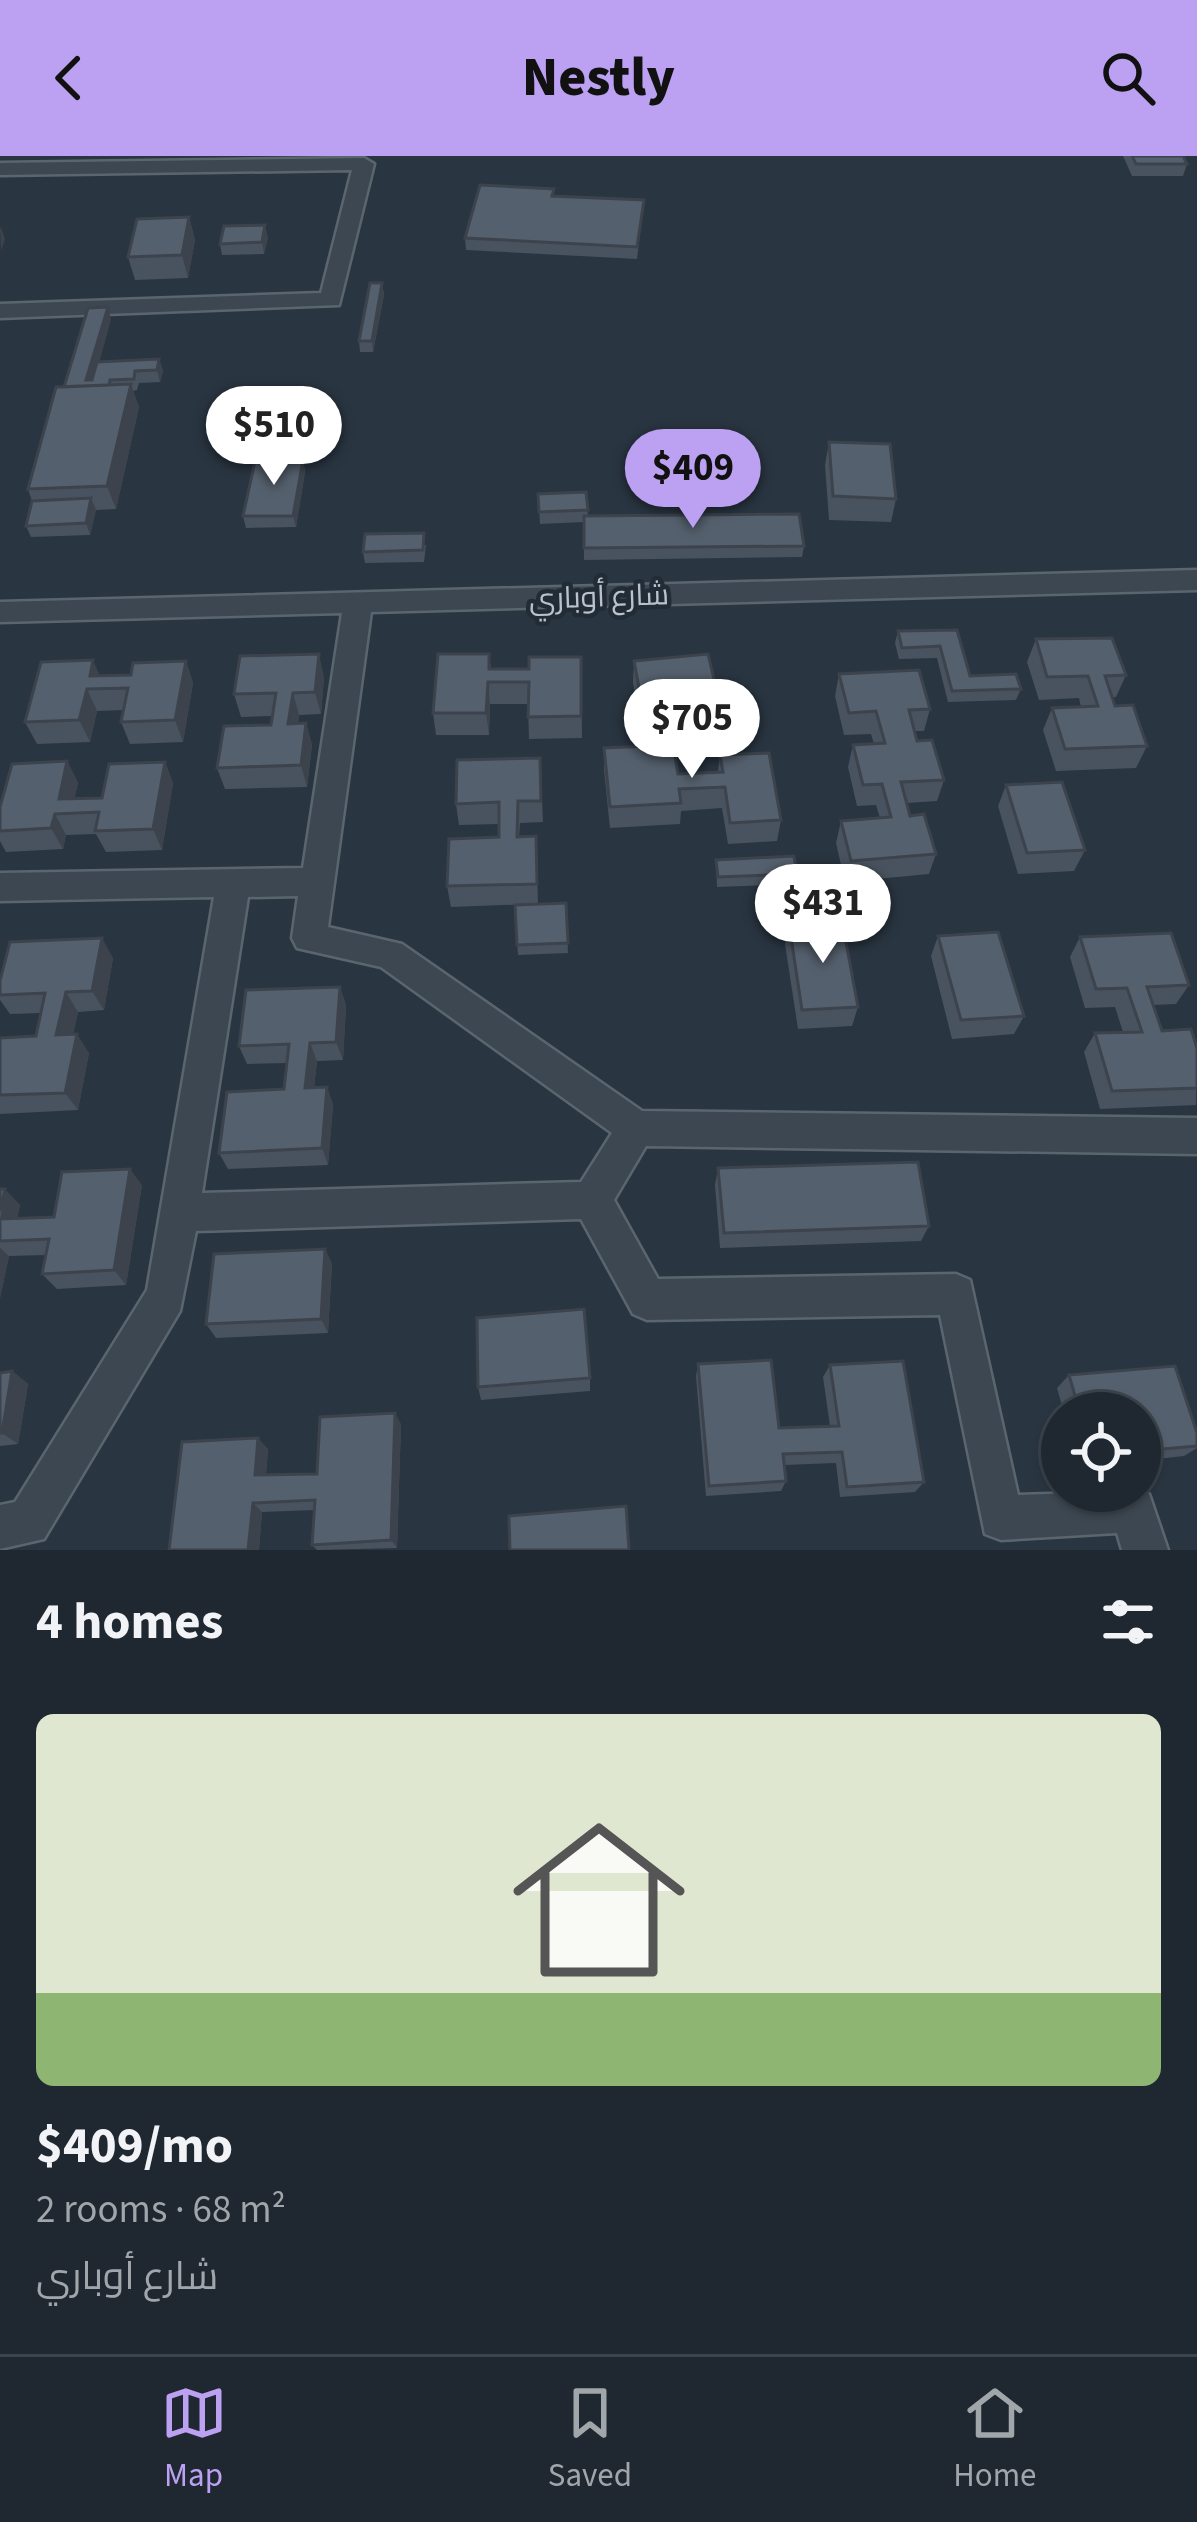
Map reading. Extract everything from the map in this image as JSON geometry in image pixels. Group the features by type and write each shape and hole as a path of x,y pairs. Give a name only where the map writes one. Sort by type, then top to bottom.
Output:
{"street":[{"path":"0,169 332,160 364,164 331,300 0,311"},
{"name":"شارع أوباري","path":"0,612 1197,580"},
{"path":"358,603 309,938 390,954 636,1128 1197,1136"},
{"path":"0,887 316,882"},
{"path":"0,1527 28,1523 166,1297 233,884"},
{"path":"592,1200 636,1128"},
{"path":"180,1213 592,1200"},
{"path":"592,1200 647,1300 956,1294 1001,1518 1132,1510 1145,1550"}],"building":[{"path":"1132,156 1183,156 1187,164 1136,164"},
{"path":"480,185 554,189 552,196 644,200 637,247 465,238"},
{"path":"189,217 182,255 128,257 137,219"},
{"path":"265,225 262,242 220,244 224,226"},
{"path":"370,283 382,283 372,341 359,341"},
{"path":"108,307 86,380 92,380 97,362 159,359 157,370 135,371 134,379 110,380 109,385 64,387 88,308"},
{"path":"131,384 107,486 28,489 56,387"},
{"path":"829,442 890,444 896,499 833,496"},
{"path":"303,460 293,516 243,516 255,461"},
{"path":"586,492 588,510 539,512 538,494"},
{"path":"91,498 86,523 26,526 32,501"},
{"path":"799,514 804,546 584,548 584,516"},
{"path":"424,533 423,550 363,552 365,534"},
{"path":"957,630 970,676 1016,674 1021,689 952,691 940,646 902,648 898,631"},
{"path":"1112,638 1126,675 1105,676 1115,706 1133,705 1147,746 1065,749 1052,708 1098,706 1088,676 1047,677 1036,639"},
{"path":"319,654 315,692 293,693 288,724 306,723 301,765 217,768 224,726 271,725 276,693 234,694 240,656"},
{"path":"438,654 489,654 489,669 529,669 529,657 581,657 581,716 528,717 529,682 488,682 486,713 433,713"},
{"path":"708,654 718,696 642,704 634,661"},
{"path":"93,660 90,676 131,675 133,663 186,661 175,720 121,722 128,688 87,689 79,720 25,722 41,662"},
{"path":"919,670 930,709 909,710 917,741 932,740 944,780 901,782 910,816 924,814 936,854 851,861 841,821 891,817 882,784 863,785 853,745 885,743 876,711 849,713 839,674"},
{"path":"673,745 678,774 723,772 720,755 769,753 781,820 730,823 725,787 679,789 681,803 610,807 604,748"},
{"path":"540,758 541,801 518,801 517,837 536,836 537,884 447,886 449,839 499,837 499,802 456,804 457,760"},
{"path":"67,761 59,799 102,798 109,764 165,762 153,829 95,831 99,812 55,814 51,828 0,831 0,807 12,764"},
{"path":"1062,782 1085,850 1027,853 1006,785"},
{"path":"794,856 797,874 718,877 716,860"},
{"path":"566,903 568,943 517,945 515,905"},
{"path":"842,921 858,1007 802,1010 789,924"},
{"path":"998,932 1024,1016 961,1020 938,936"},
{"path":"1171,933 1189,985 1147,987 1162,1031 1191,1029 1197,1048 1197,1088 1112,1091 1095,1033 1142,1032 1127,988 1096,989 1080,937"},
{"path":"102,938 92,991 66,992 56,1035 77,1034 65,1093 0,1095 0,1038 36,1036 45,993 0,995 10,942"},
{"path":"340,987 336,1042 310,1043 305,1088 327,1087 322,1148 219,1153 227,1092 284,1089 289,1044 239,1046 246,990"},
{"path":"918,1162 929,1226 724,1233 718,1168"},
{"path":"130,1169 114,1270 42,1274 49,1239 0,1241 0,1219 54,1217 62,1172"},
{"path":"325,1249 321,1319 206,1324 214,1254"},
{"path":"584,1309 590,1378 478,1387 477,1318"},
{"path":"771,1360 779,1428 839,1426 830,1365 903,1361 924,1482 847,1487 842,1452 783,1454 786,1481 709,1486 698,1364"},
{"path":"1175,1366 1197,1446 1161,1449 1161,1392 1074,1392 1069,1375"},
{"path":"12,1371 2,1433 0,1433 0,1373"},
{"path":"395,1413 391,1540 312,1545 315,1500 253,1503 248,1550 169,1550 182,1442 258,1438 255,1475 317,1474 320,1417"},
{"path":"626,1506 629,1550 510,1550 509,1516"}]}
